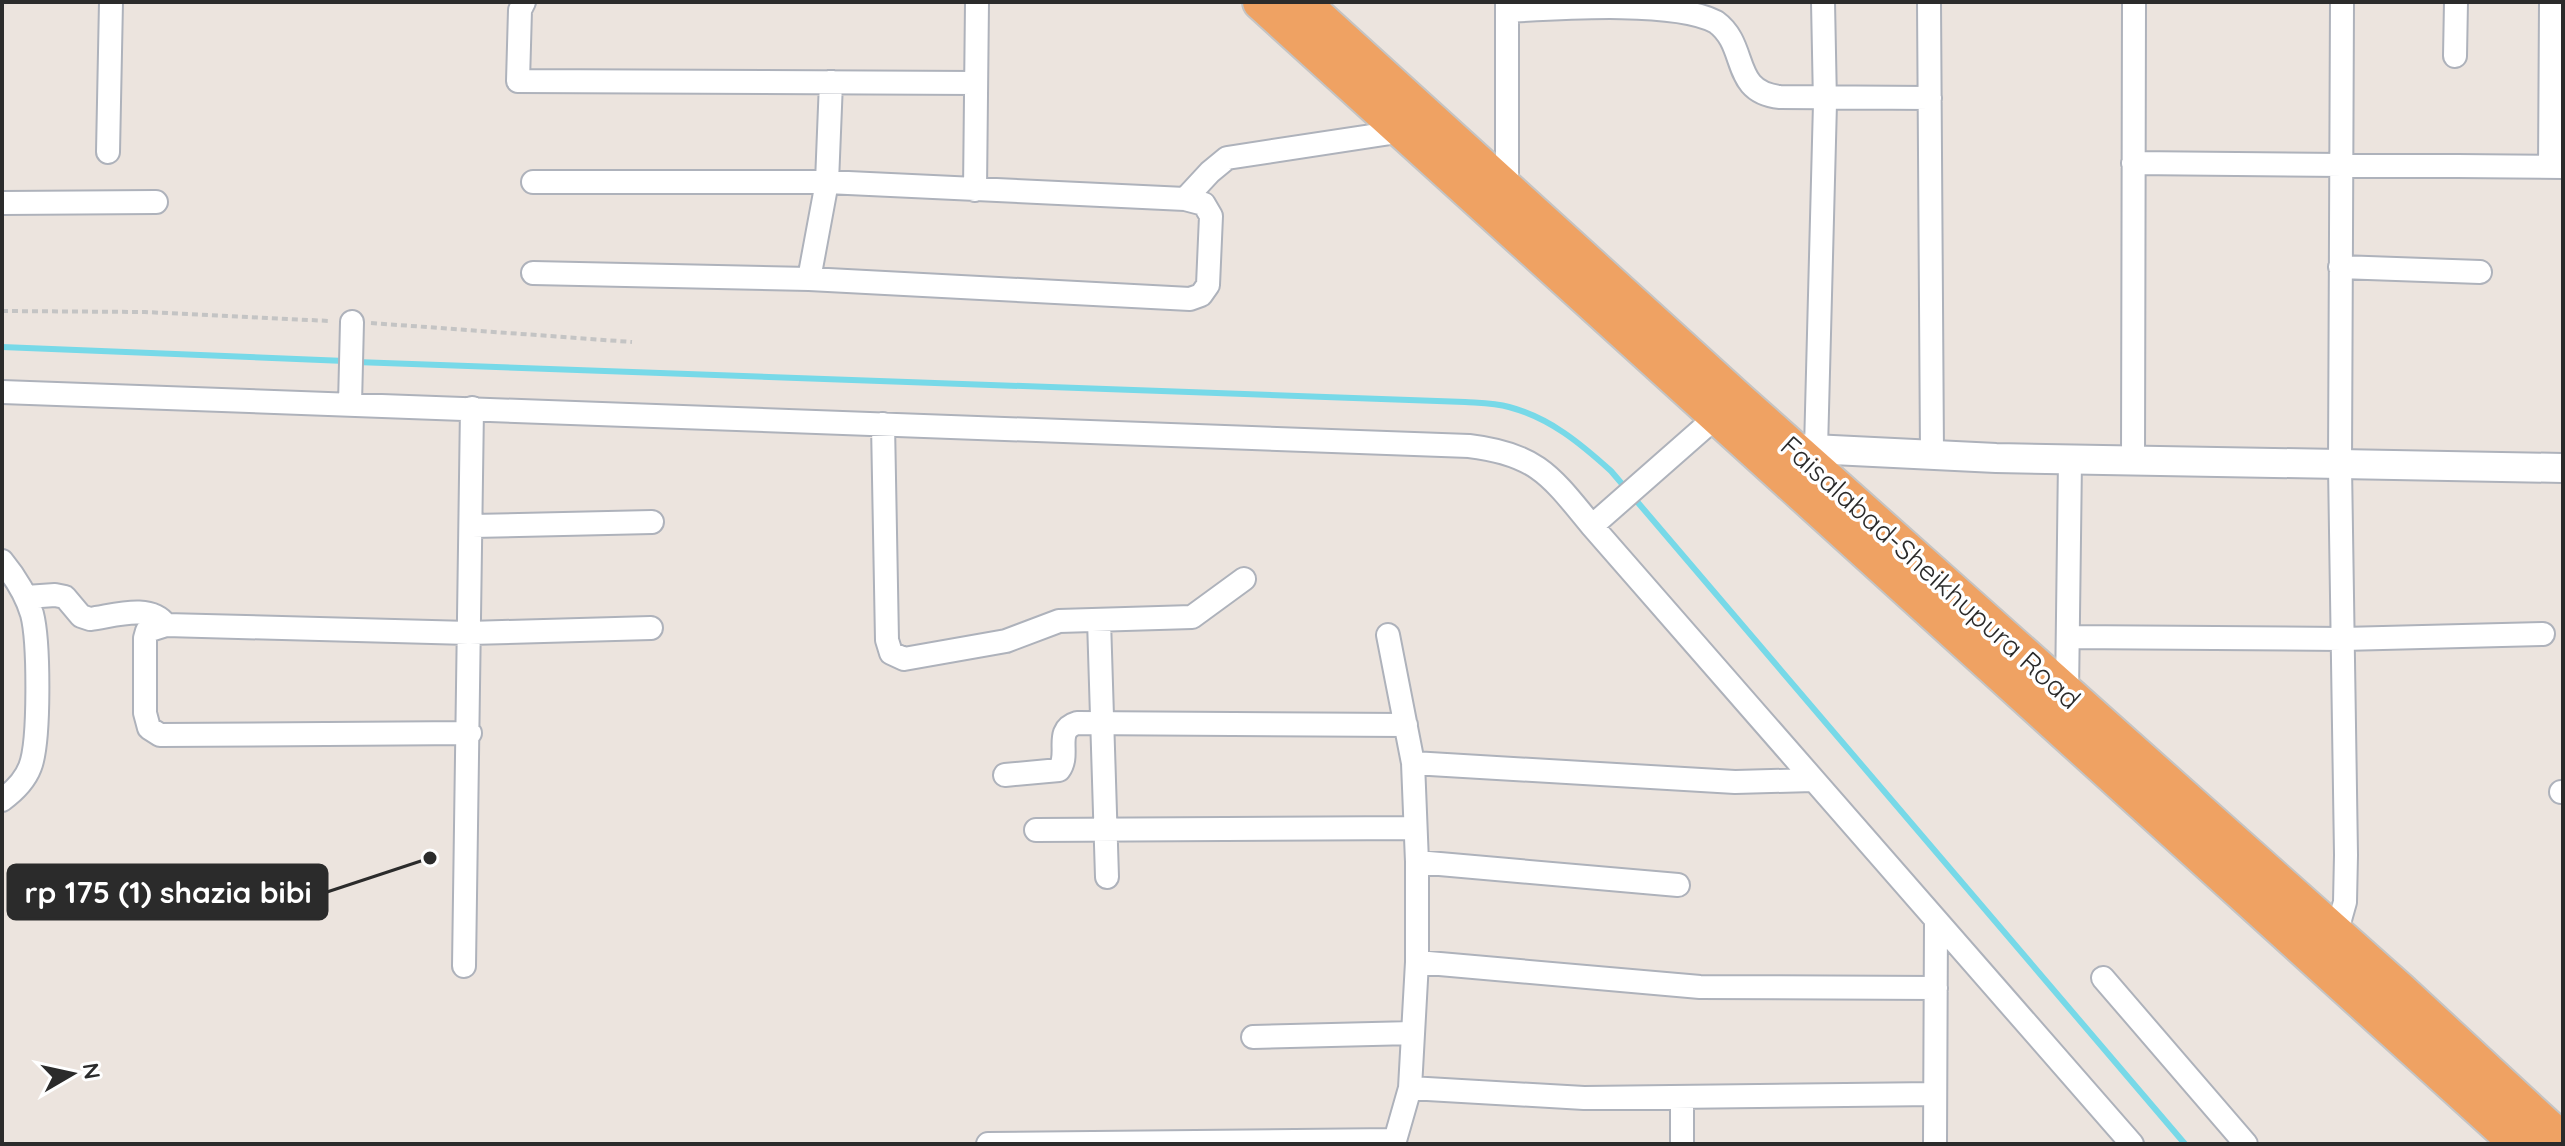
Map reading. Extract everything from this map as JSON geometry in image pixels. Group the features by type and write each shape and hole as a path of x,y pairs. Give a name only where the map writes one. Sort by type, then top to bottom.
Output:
{"highway":[{"name":"Faisalabad-Sheikhupura Road","path":"1261,2 1404,131 1726,408 2519,1144"},
{"name":"Faisalabad-Sheikhupura Road","path":"1301,2 1507,187 1726,408 1804,449 2067,694 2563,1142"}],"street":[{"path":"108,152 111,2"},
{"path":"524,2 520,10 518,81 976,83"},
{"path":"975,190 977,2"},
{"path":"1823,2 1824,97 1804,449 2070,460 2563,468"},
{"path":"1929,2 1932,455"},
{"path":"2133,461 2134,2"},
{"path":"2336,934 2345,902 2346,855 2340,466 2342,2"},
{"path":"2455,56 2456,2"},
{"path":"2133,163 2556,167 2551,2"},
{"path":"1507,187 1507,6 1656,5 1694,13 1716,22 1728,35 1747,81 1753,88 1770,96 1930,98"},
{"path":"809,279 827,182 831,82"},
{"path":"1185,199 1227,158 1404,131"},
{"path":"533,182 827,182 1185,199 1204,204 1211,216 1208,285 1201,295 1190,299 809,279 533,273"},
{"path":"2,203 156,202"},
{"path":"2340,267 2480,272"},
{"path":"350,404 352,322"},
{"path":"2,392 1469,446 1496,450 1534,464 1547,473 2132,1144"},
{"path":"464,966 470,733 472,408"},
{"path":"1592,526 1726,408"},
{"path":"883,424 887,640 891,653 904,659 1006,641 1059,621 1192,617 1244,579"},
{"path":"2067,694 2070,460"},
{"path":"472,526 652,522"},
{"path":"2,561 16,577 26,597 33,618 35,643 34,749 29,768 19,785 2,800"},
{"path":"26,597 65,597 81,616 90,619 149,612 161,618 166,625"},
{"path":"1099,620 1107,877"},
{"path":"470,733 160,735 149,728 145,713 143,649 147,631 166,625 469,633 651,628"},
{"path":"2068,637 2343,639 2543,634"},
{"path":"988,1144 1394,1142 1410,1088 1417,962 1417,862 1413,763 1388,635"},
{"path":"1005,775 1059,770 1063,765 1066,729 1077,723 1406,725"},
{"path":"1413,763 1735,782 1813,780"},
{"path":"1036,830 1415,828"},
{"path":"1417,862 1678,885"},
{"path":"1935,1144 1936,921"},
{"path":"1417,962 1700,987 1936,988"},
{"path":"2103,978 2246,1144"},
{"path":"1253,1037 1413,1033"},
{"path":"1410,1088 1584,1098 1935,1094"},
{"path":"1682,1097 1682,1144"}],"path":[{"path":"2,311 145,312 352,322 632,342"}],"waterway":[{"path":"2,347 345,361"},
{"path":"356,362 1465,402 1487,403 1524,412 1576,441 1611,471 2185,1144"}],"place":[{"name":"rp 175 (1) shazia bibi","path":"430,858"}]}
